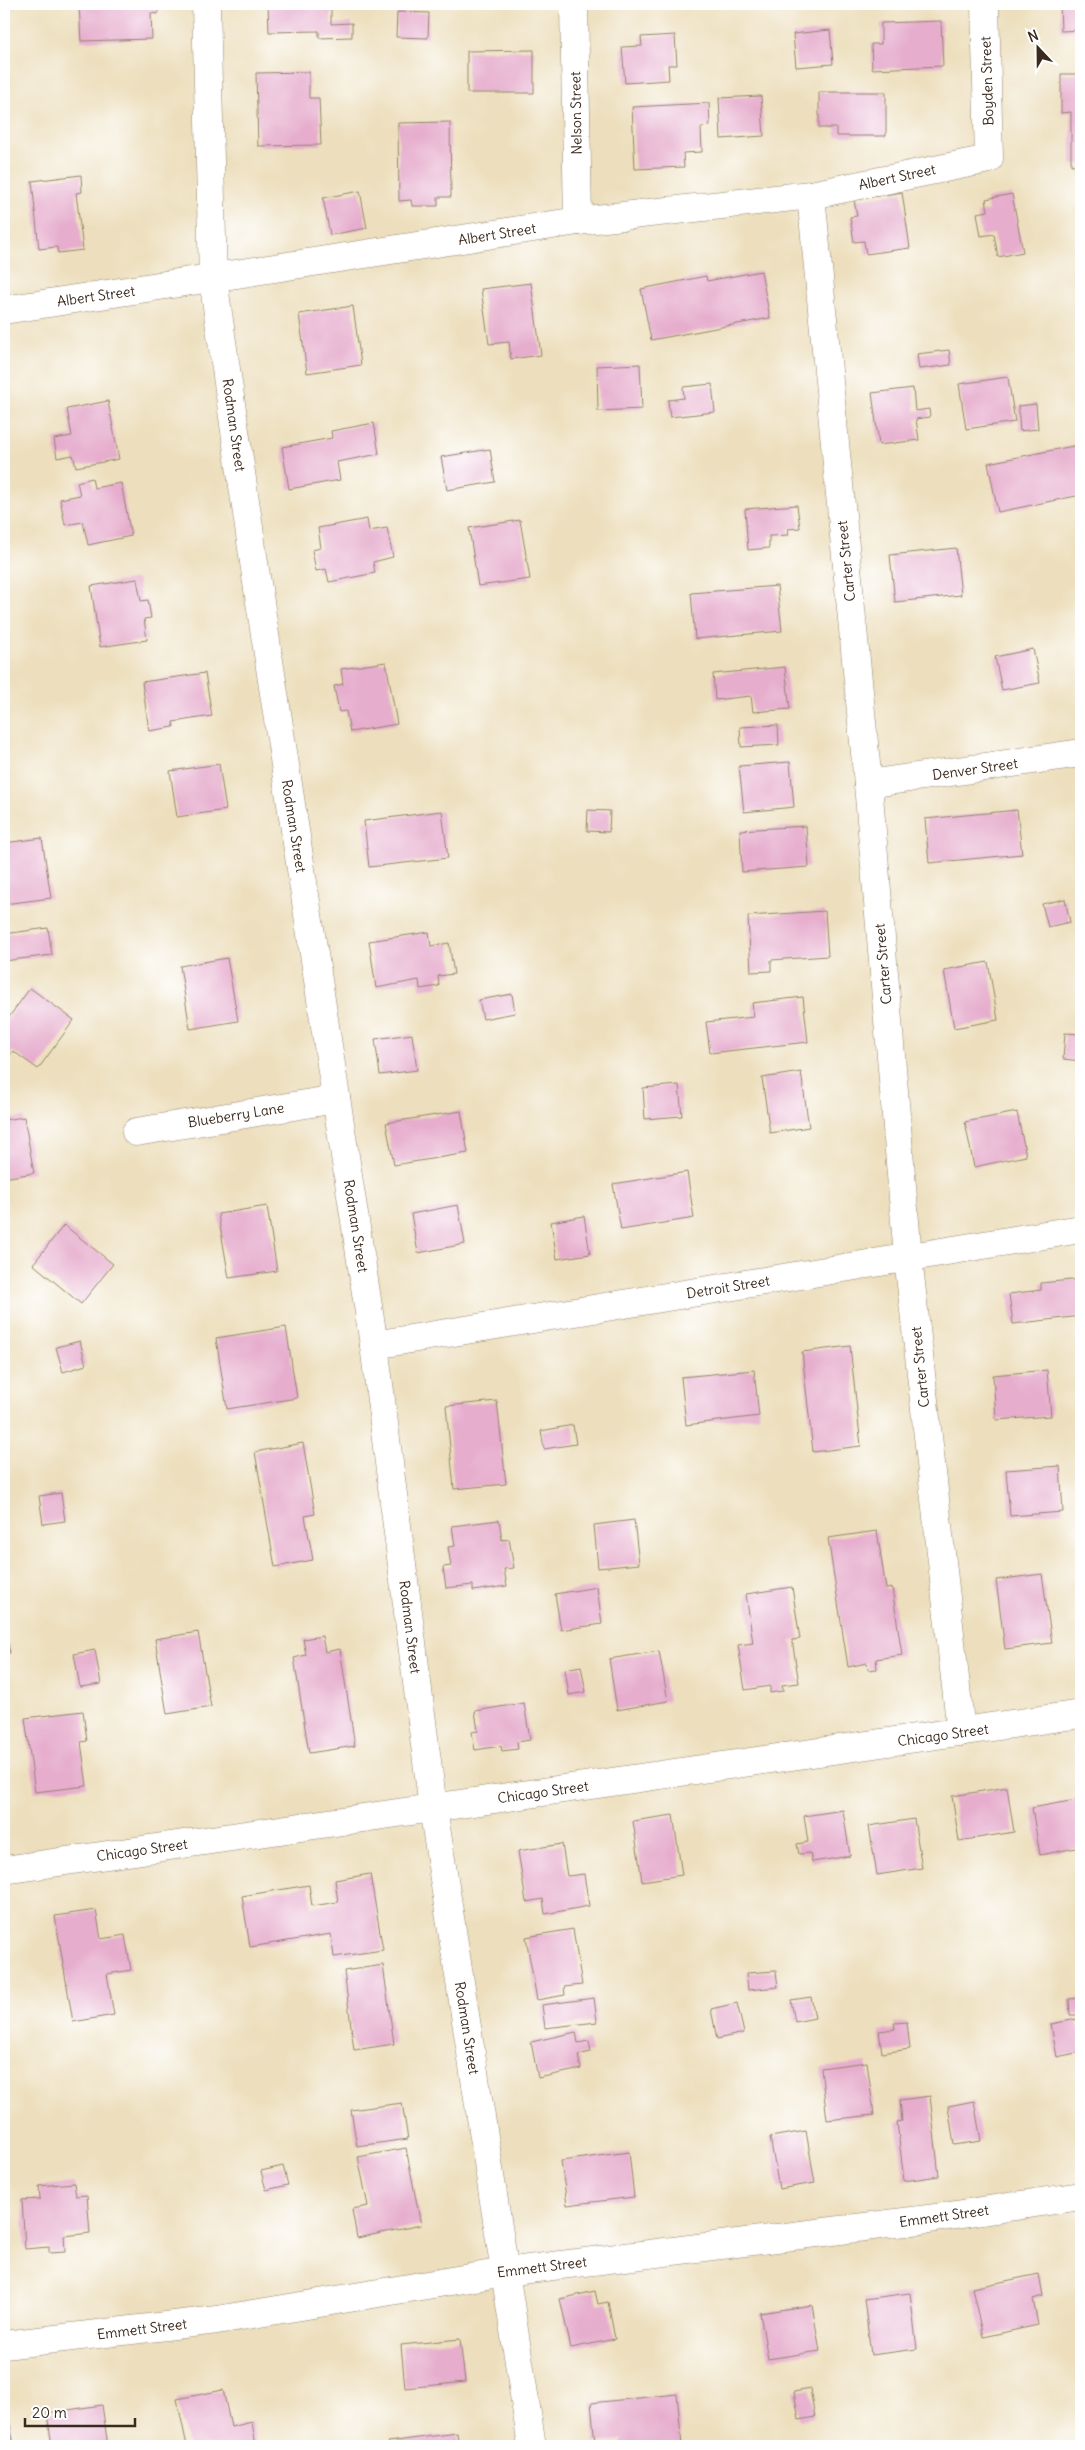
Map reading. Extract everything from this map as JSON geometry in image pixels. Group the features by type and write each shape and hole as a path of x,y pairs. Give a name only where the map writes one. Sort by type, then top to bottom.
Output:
{"street":[{"name":"Rodman Street","path":"206,4 213,279 256,576 374,1345 433,1808 532,2446"},
{"name":"Nelson Street","path":"574,4 578,221"},
{"name":"Boyden Street","path":"985,4 989,159"},
{"name":"Albert Street","path":"4,310 578,221 811,195 989,159"},
{"name":"Carter Street","path":"811,195 868,784 908,1257 961,1732"},
{"name":"Denver Street","path":"868,784 1081,754"},
{"name":"Blueberry Lane","path":"136,1132 336,1099"},
{"name":"Detroit Street","path":"374,1345 1081,1229"},
{"name":"Chicago Street","path":"4,1870 1081,1714"},
{"name":"Emmett Street","path":"4,2345 217,2320 505,2272 936,2218 1081,2196"}],"building":[{"path":"79,4 158,4 158,14 151,13 152,39 81,41"},
{"path":"268,4 331,4 331,24 352,23 352,37 319,38 319,31 269,32"},
{"path":"1060,4 1081,4 1081,30 1061,31"},
{"path":"397,12 429,13 428,38 396,37"},
{"path":"941,21 943,66 872,69 871,44 881,44 881,23"},
{"path":"830,30 833,64 796,67 793,34"},
{"path":"675,35 677,65 668,65 669,80 625,83 622,47 642,46 641,37"},
{"path":"534,50 534,93 467,93 467,51"},
{"path":"309,72 309,98 319,98 321,145 258,146 256,73"},
{"path":"1061,74 1081,74 1081,164 1071,165 1071,112 1061,113"},
{"path":"819,92 886,92 886,136 836,136 836,128 819,128"},
{"path":"761,96 764,136 721,139 719,98"},
{"path":"709,103 710,126 701,127 702,152 683,153 684,167 635,169 632,107"},
{"path":"450,122 451,197 438,197 438,206 412,206 411,200 399,201 398,123"},
{"path":"81,175 82,192 76,193 83,250 58,253 57,247 39,249 32,181"},
{"path":"360,191 367,228 330,235 323,198"},
{"path":"902,192 910,248 866,254 864,241 854,242 850,217 857,216 854,200"},
{"path":"1012,194 1023,252 998,257 994,234 981,236 977,213 988,211 986,199"},
{"path":"761,271 770,318 651,340 641,289 706,276 707,281"},
{"path":"531,283 541,355 511,359 509,342 489,344 481,289"},
{"path":"353,306 361,365 307,373 299,314"},
{"path":"949,350 951,365 919,369 917,354"},
{"path":"640,364 642,409 598,411 597,366"},
{"path":"1008,377 1015,422 966,429 959,384"},
{"path":"712,384 715,412 670,417 668,400 684,398 683,387"},
{"path":"913,388 915,411 929,409 930,417 916,419 919,440 879,445 872,393"},
{"path":"108,401 119,459 76,467 73,455 57,458 54,439 72,436 67,409"},
{"path":"1036,404 1038,429 1020,431 1018,406"},
{"path":"374,423 379,454 337,462 340,480 289,489 282,447 332,438 331,431"},
{"path":"1078,445 1081,460 1081,495 998,512 988,463"},
{"path":"490,449 495,482 447,490 441,457"},
{"path":"92,478 94,488 121,483 131,536 88,545 83,522 65,525 60,499 80,495 77,482"},
{"path":"797,505 800,528 788,529 789,535 769,536 769,548 748,550 745,509"},
{"path":"367,519 369,531 387,528 393,557 373,562 375,573 329,582 326,569 316,571 312,550 321,548 318,528"},
{"path":"520,520 530,579 478,586 469,528"},
{"path":"956,548 961,595 895,602 890,555"},
{"path":"137,579 141,601 148,600 151,618 144,619 147,640 100,647 91,586"},
{"path":"777,586 782,631 695,639 691,593"},
{"path":"1033,649 1040,683 1002,690 995,657"},
{"path":"386,662 397,724 350,732 346,711 339,712 334,686 343,684 341,669"},
{"path":"785,667 790,709 753,712 751,696 715,700 713,674"},
{"path":"205,673 212,716 173,722 174,727 149,731 142,682"},
{"path":"778,725 779,745 741,747 740,727"},
{"path":"790,762 794,807 744,812 739,766"},
{"path":"219,764 226,810 177,817 170,771"},
{"path":"588,810 610,811 609,832 587,831"},
{"path":"1017,810 1022,854 929,863 925,819"},
{"path":"442,811 448,858 369,867 364,821"},
{"path":"806,826 809,867 742,872 740,830"},
{"path":"42,838 51,898 4,904 4,843"},
{"path":"1065,899 1070,922 1048,927 1042,904"},
{"path":"825,911 828,956 771,960 771,971 751,972 748,916"},
{"path":"48,928 52,955 4,961 4,934"},
{"path":"429,932 431,946 449,943 454,974 438,976 439,986 420,989 419,980 376,988 369,941"},
{"path":"227,958 238,1021 190,1029 180,966"},
{"path":"988,962 998,1020 954,1028 944,970"},
{"path":"30,988 74,1020 38,1069 13,1051 4,1063 4,1024"},
{"path":"512,994 515,1013 483,1019 479,1000"},
{"path":"803,997 808,1042 710,1053 706,1022 754,1017 752,1003"},
{"path":"1065,1033 1081,1034 1081,1061 1063,1059"},
{"path":"412,1034 417,1070 380,1075 375,1039"},
{"path":"801,1072 809,1127 770,1133 762,1078"},
{"path":"679,1085 682,1116 645,1119 643,1088"},
{"path":"461,1111 468,1153 394,1165 386,1123"},
{"path":"1017,1112 1026,1156 974,1167 965,1122"},
{"path":"24,1117 34,1173 4,1178 4,1120"},
{"path":"687,1172 694,1218 621,1230 613,1184"},
{"path":"458,1205 465,1244 418,1253 411,1214"},
{"path":"267,1206 277,1271 229,1278 218,1214"},
{"path":"584,1216 590,1254 557,1259 551,1222"},
{"path":"64,1225 113,1264 81,1304 33,1264"},
{"path":"1081,1279 1081,1316 1013,1324 1009,1294 1041,1290 1041,1283"},
{"path":"286,1327 297,1398 227,1409 216,1338"},
{"path":"80,1341 86,1365 63,1372 56,1347"},
{"path":"850,1346 861,1446 813,1452 802,1352"},
{"path":"754,1370 759,1416 686,1425 681,1377"},
{"path":"1047,1370 1051,1416 996,1420 993,1375"},
{"path":"497,1401 506,1484 454,1489 446,1406"},
{"path":"573,1425 576,1444 544,1449 541,1431"},
{"path":"303,1443 315,1514 305,1516 313,1560 275,1567 255,1452"},
{"path":"1060,1466 1063,1512 1010,1516 1006,1470"},
{"path":"61,1493 65,1521 43,1524 39,1496"},
{"path":"499,1520 502,1540 509,1539 514,1568 504,1569 507,1586 473,1591 473,1585 446,1588 443,1567 451,1566 448,1547 455,1546 452,1526"},
{"path":"634,1520 639,1564 598,1568 594,1525"},
{"path":"877,1531 886,1589 892,1588 902,1655 876,1659 877,1669 868,1670 867,1663 848,1667 828,1538"},
{"path":"1042,1574 1052,1643 1005,1649 996,1580"},
{"path":"597,1587 602,1624 561,1630 555,1594"},
{"path":"792,1587 800,1639 792,1640 799,1683 782,1685 783,1691 770,1693 770,1686 745,1690 738,1645 753,1643 746,1594"},
{"path":"4,1626 10,1653 4,1654"},
{"path":"198,1632 211,1707 167,1714 155,1639"},
{"path":"322,1636 325,1652 340,1649 355,1746 309,1753 294,1658 306,1655 303,1639"},
{"path":"95,1650 101,1684 80,1687 74,1654"},
{"path":"659,1651 668,1701 617,1710 609,1659"},
{"path":"581,1666 586,1692 569,1695 565,1669"},
{"path":"524,1703 530,1740 517,1742 518,1749 502,1751 501,1746 475,1750 472,1732 478,1731 475,1711"},
{"path":"83,1711 87,1741 81,1742 87,1786 35,1792 25,1718"},
{"path":"1007,1787 1014,1832 959,1841 952,1796"},
{"path":"1081,1799 1081,1847 1040,1855 1032,1808"},
{"path":"843,1810 850,1856 812,1862 810,1853 799,1854 797,1844 808,1842 804,1816"},
{"path":"673,1815 682,1875 642,1881 633,1821"},
{"path":"914,1819 922,1868 877,1875 869,1826"},
{"path":"562,1844 567,1876 584,1874 589,1906 545,1914 543,1899 526,1902 518,1851"},
{"path":"370,1874 383,1950 334,1957 331,1934 250,1947 242,1896 309,1885 312,1906 338,1902 335,1880"},
{"path":"96,1910 101,1939 125,1935 131,1970 107,1974 114,2015 73,2022 55,1916"},
{"path":"573,1929 582,1985 564,1987 565,1995 537,2000 526,1937"},
{"path":"383,1965 394,2044 354,2050 344,1971"},
{"path":"776,1971 778,1987 748,1990 746,1973"},
{"path":"811,1997 815,2018 795,2022 791,2000"},
{"path":"594,1998 597,2022 545,2028 542,2005"},
{"path":"1081,1998 1081,2015 1070,2015 1069,1999"},
{"path":"737,2003 744,2033 717,2039 711,2009"},
{"path":"1077,2019 1081,2052 1057,2057 1051,2024"},
{"path":"907,2022 910,2049 882,2053 879,2031 895,2029 894,2023"},
{"path":"576,2032 578,2043 589,2041 591,2052 578,2055 581,2069 538,2078 531,2042"},
{"path":"867,2062 874,2115 827,2120 821,2068"},
{"path":"930,2096 939,2176 904,2181 897,2122 902,2121 900,2100"},
{"path":"974,2101 981,2141 954,2145 948,2106"},
{"path":"402,2103 408,2139 357,2146 351,2110"},
{"path":"806,2131 815,2183 779,2189 770,2137"},
{"path":"406,2148 421,2225 357,2238 352,2209 368,2206 358,2157"},
{"path":"629,2152 634,2197 567,2205 561,2161"},
{"path":"283,2166 288,2185 266,2190 261,2171"},
{"path":"74,2183 76,2196 87,2195 90,2233 64,2236 65,2252 49,2253 49,2247 25,2249 22,2200 40,2199 39,2186"},
{"path":"1039,2274 1043,2296 1033,2299 1038,2325 983,2337 972,2288"},
{"path":"595,2291 598,2304 608,2302 615,2339 571,2348 560,2299"},
{"path":"910,2293 917,2349 871,2355 864,2299"},
{"path":"812,2305 820,2351 768,2359 760,2313"},
{"path":"460,2339 465,2382 405,2388 401,2345"},
{"path":"810,2389 815,2417 799,2420 794,2392"},
{"path":"223,2390 231,2427 252,2422 256,2446 187,2446 177,2399"},
{"path":"677,2394 682,2446 622,2446 622,2440 595,2443 591,2403"},
{"path":"102,2405 108,2446 52,2446 47,2413"},
{"path":"10,2423 14,2446 4,2446 4,2424"},
{"path":"457,2433 459,2446 389,2446 388,2442"}]}
